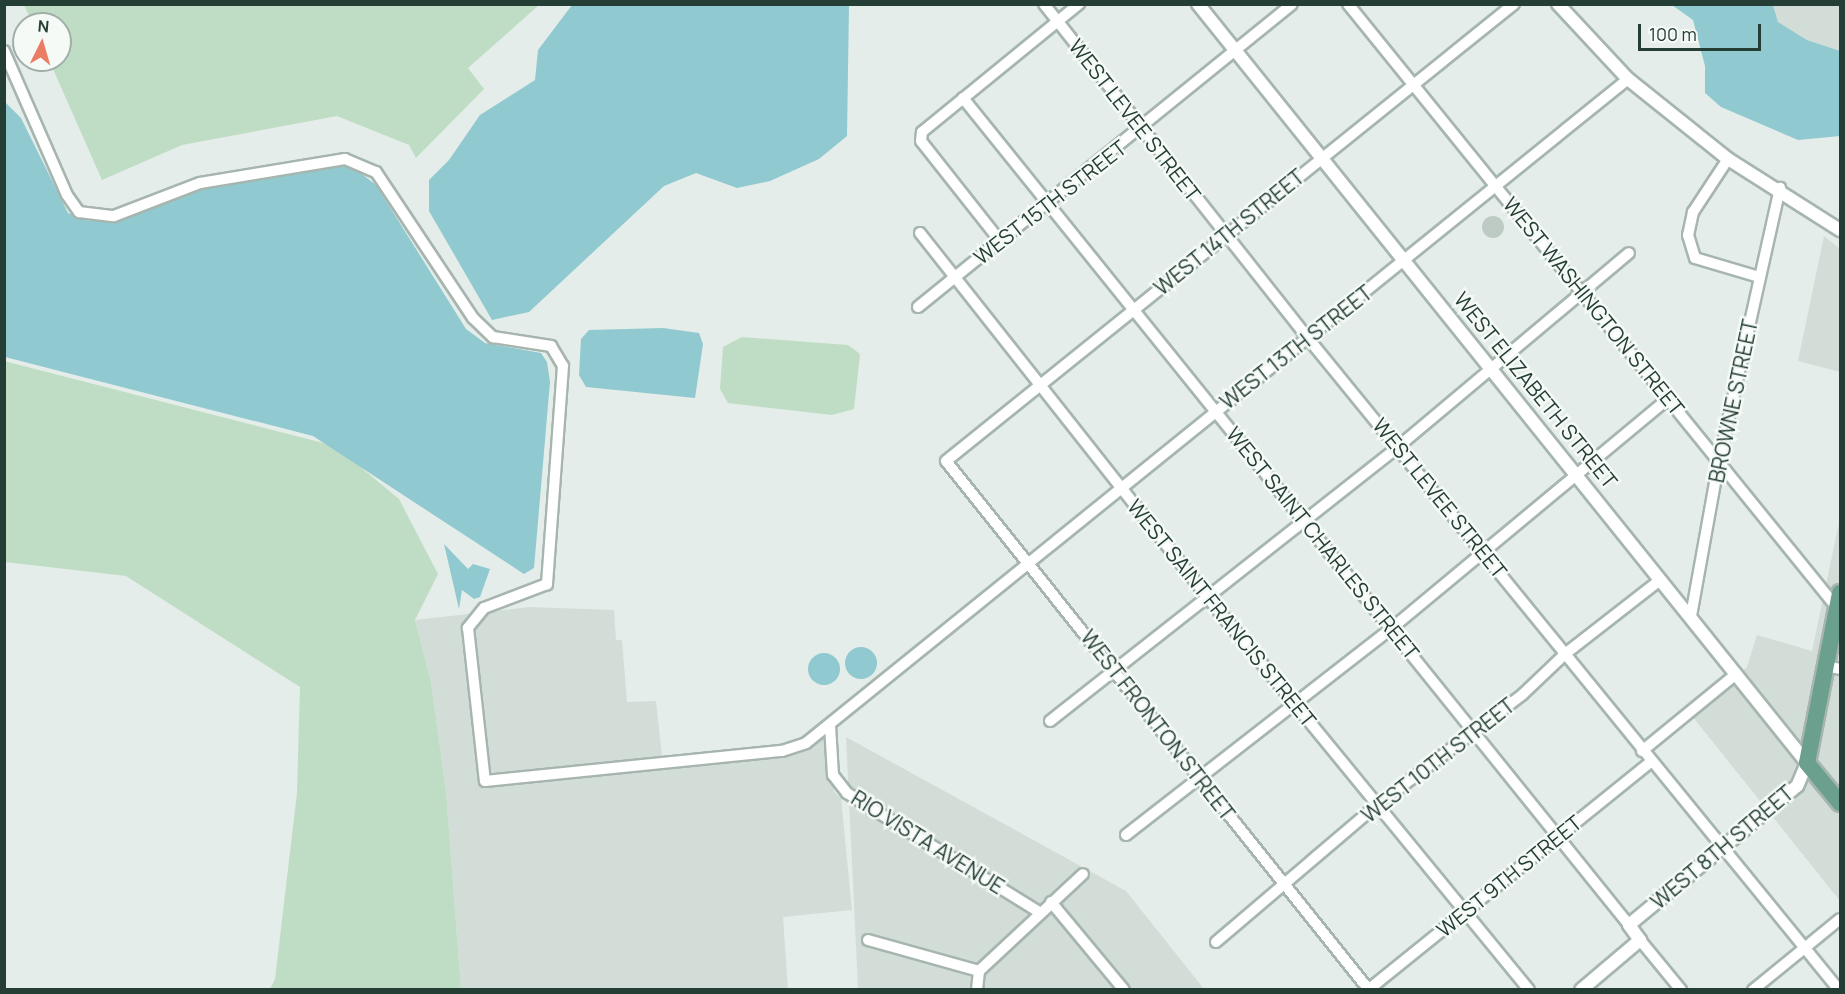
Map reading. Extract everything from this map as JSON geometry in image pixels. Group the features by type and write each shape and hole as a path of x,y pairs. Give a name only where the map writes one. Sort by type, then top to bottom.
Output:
{"main road":[{"path":"1807,763 1833,668 1839,601"},
{"name":"WEST ELIZABETH STREET","path":"1807,763 1840,803"}],"street":[{"name":"WEST LEVEE STREET","path":"1044,4 1307,337 1399,446 1642,751 1721,844 1839,990"},
{"path":"1000,241 921,141 927,125 1079,4"},
{"name":"WEST ELIZABETH STREET","path":"1198,4 1405,261 1490,372 1691,616 1807,763"},
{"name":"WEST 15TH STREET","path":"918,307 953,277 1143,129 1292,4"},
{"name":"WEST WASHINGTON STREET","path":"1348,4 1499,188 1667,400 1839,601"},
{"name":"WEST 14TH STREET","path":"946,461 1411,83 1514,4"},
{"path":"1558,4 1628,79 1728,159 1780,188 1840,230"},
{"name":"WEST 13TH STREET","path":"4,51 67,195 79,212 114,216 200,183 345,159 376,172 473,318 493,337 551,346 563,366 547,584 484,608 468,628 484,781 789,750 830,725 964,615 1032,564 1123,490 1217,409 1499,188 1628,79"},
{"name":"WEST SAINT CHARLES STREET","path":"963,98 1136,308 1681,990"},
{"path":"1728,159 1693,212 1688,235 1695,258 1759,277"},
{"name":"BROWNE STREET","path":"1691,616 1719,461 1780,188"},
{"name":"WEST SAINT FRANCIS STREET","path":"920,233 1209,599 1529,990"},
{"path":"1050,721 1209,599 1304,520 1399,446 1629,254"},
{"path":"1126,835 1292,702 1392,628 1667,400"},
{"name":"WEST FRONTON STREET","path":"946,461 1032,564 1196,778 1287,883 1368,989"},
{"name":"WEST 10TH STREET","path":"1216,942 1377,805 1523,694 1565,654 1660,580"},
{"path":"1642,751 1736,674"},
{"name":"RIO VISTA AVENUE","path":"830,725 833,775 847,793 1039,912"},
{"name":"WEST 9TH STREET","path":"1368,989 1651,762"},
{"name":"WEST 8TH STREET","path":"1629,925 1721,844 1797,786 1807,763"},
{"path":"977,990 979,971 1039,912 1083,874"},
{"path":"1051,902 1124,990"},
{"path":"1753,990 1840,919"},
{"path":"868,940 979,971"},
{"path":"1581,990 1640,940"}],"shaded area":[{"path":"1773,5 1840,5 1840,51 1807,40 1778,22"},
{"path":"1824,236 1840,249 1840,372 1798,361"},
{"path":"1840,518 1840,901 1692,716 1747,667 1757,635 1812,651"},
{"path":"529,607 614,610 616,640 622,640 627,702 656,701 662,756 793,743 825,718 834,792 841,798 852,910 783,917 788,989 461,989 446,791 431,682 415,620"},
{"path":"846,737 1126,891 1204,989 858,989"}],"green space":[{"path":"24,5 539,5 468,68 484,89 416,158 409,145 337,116 182,145 102,180 54,72 72,72 72,12 27,12"},
{"path":"742,337 848,345 860,354 854,409 832,415 728,403 720,389 723,347"},
{"path":"4,361 335,446 399,499 438,574 415,620 431,682 446,791 461,989 270,989 275,979 297,793 300,687 126,576 5,562"}],"water":[{"path":"572,5 849,5 847,136 819,159 770,181 737,188 696,173 664,186 529,312 492,320 429,211 429,180 449,160 480,115 535,80 538,50"},
{"path":"1672,5 1773,5 1778,22 1807,40 1840,51 1840,136 1798,140 1721,107 1705,93 1705,66 1693,20"},
{"path":"4,101 21,118 68,213 89,221 119,220 199,187 338,164 358,171 376,185 466,329 485,343 541,353 547,362 550,382 534,568 524,574 313,436 5,357"},
{"path":"663,328 699,333 703,344 695,398 586,387 579,375 581,339 589,330"},
{"path":"444,544 468,569 473,564 490,569 480,597 474,599 462,590 459,609"},
{"path":"861,647 873,651 877,663 873,675 861,679 849,675 845,663 849,651"},
{"path":"824,653 836,657 840,669 836,681 824,685 812,681 808,669 812,657"}],"building":[{"path":"1493,216 1501,219 1504,227 1501,235 1493,238 1485,235 1482,227 1485,219"}]}
